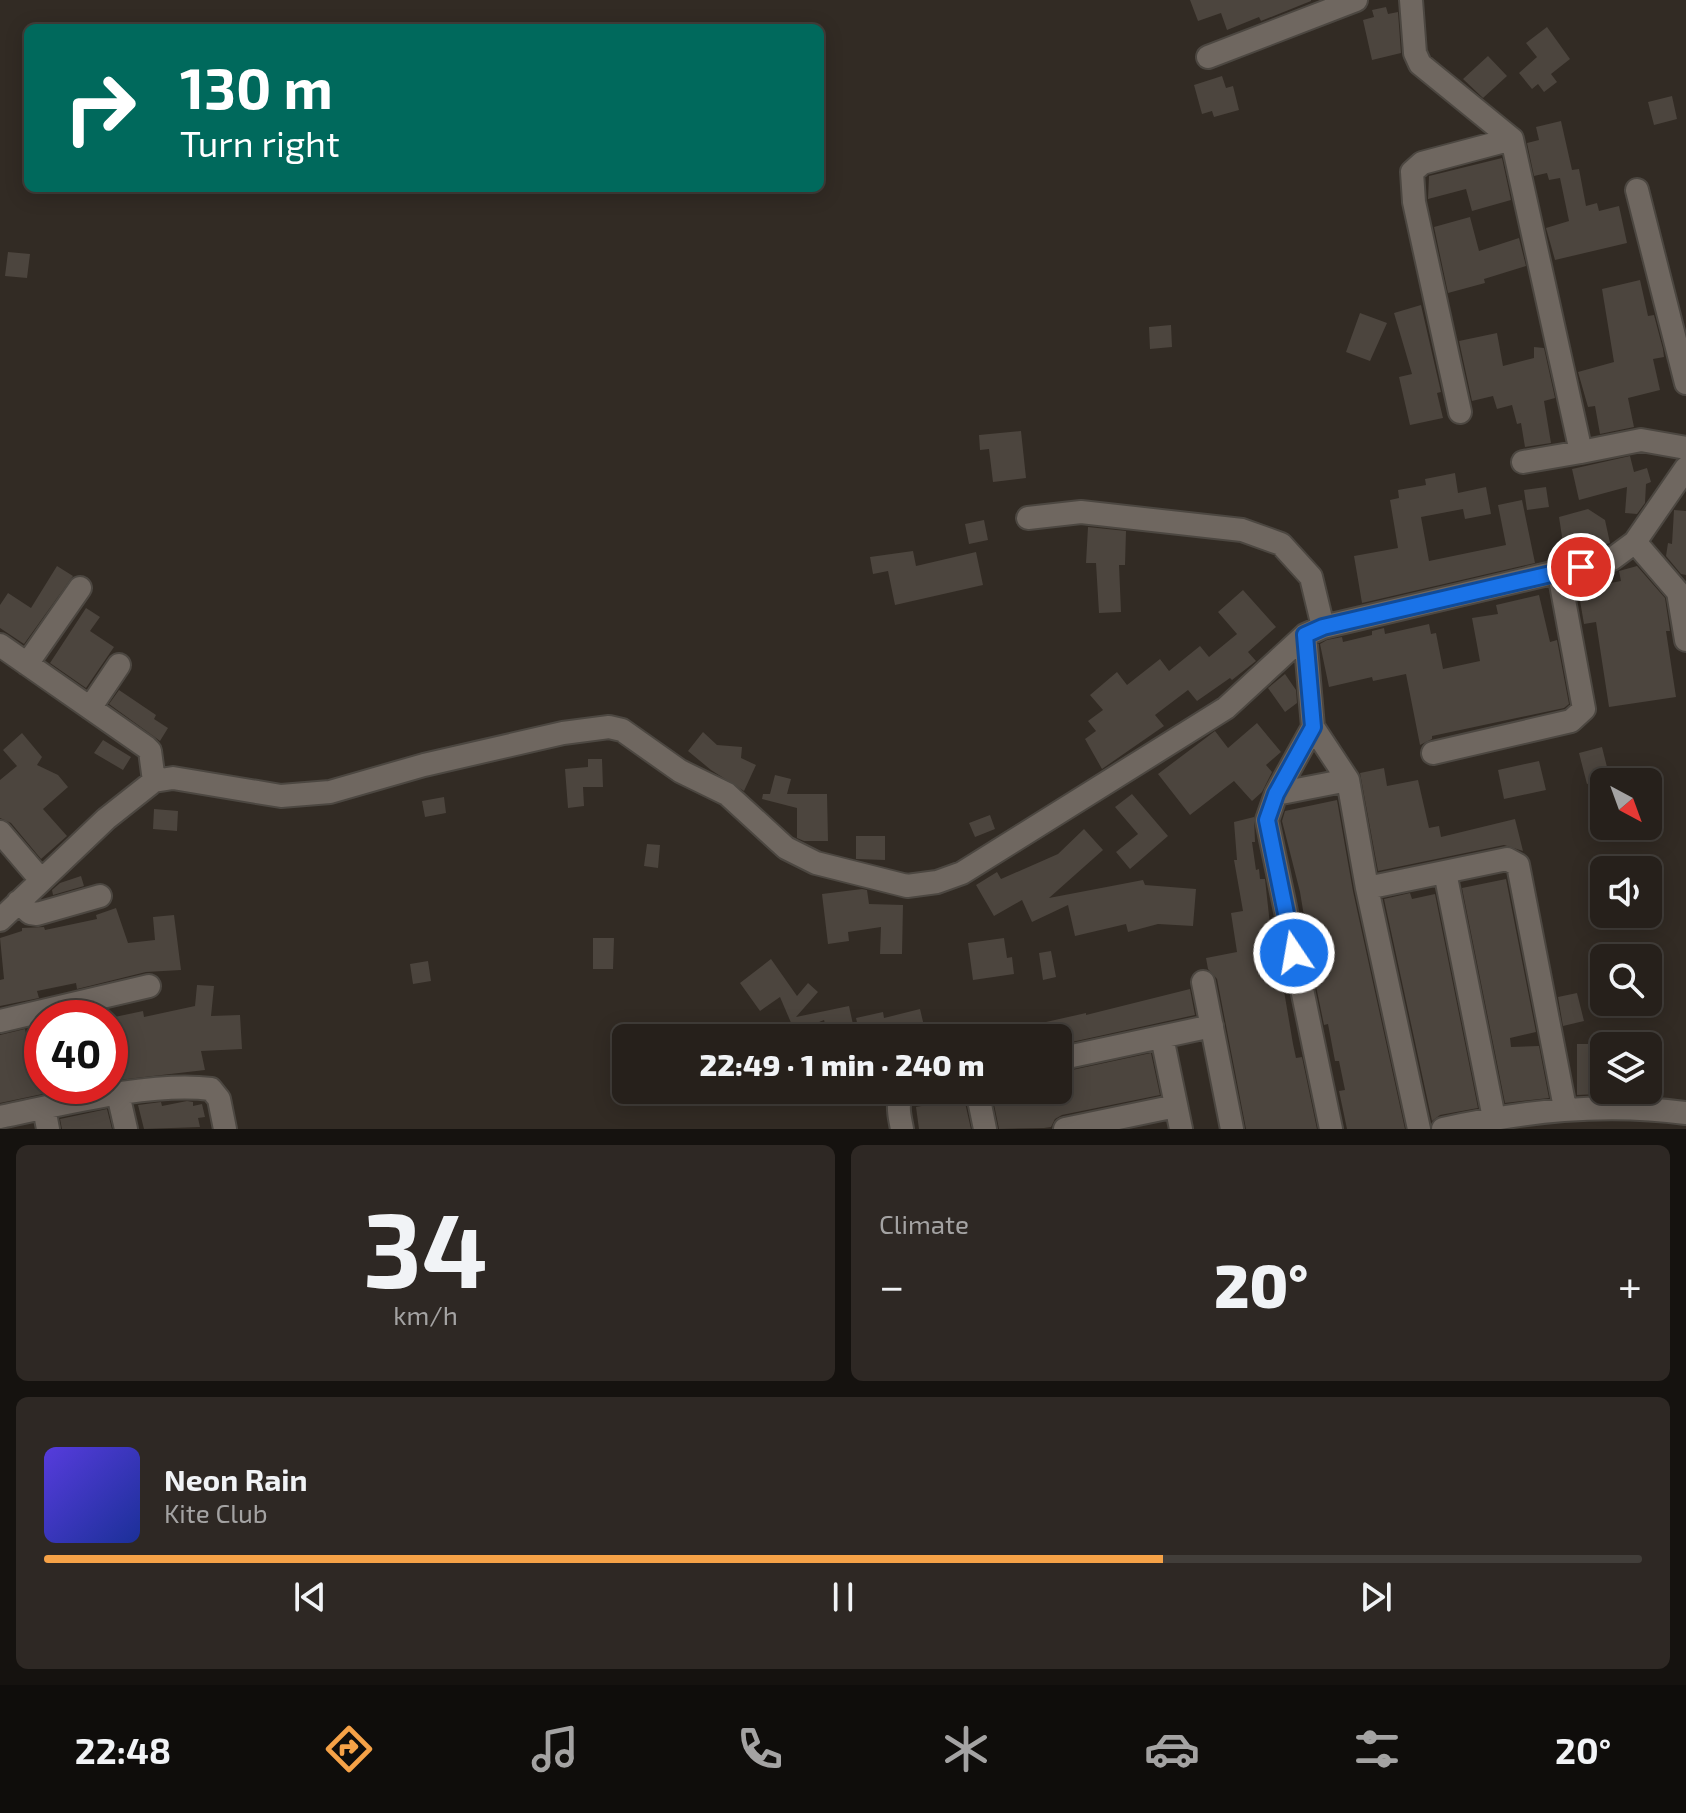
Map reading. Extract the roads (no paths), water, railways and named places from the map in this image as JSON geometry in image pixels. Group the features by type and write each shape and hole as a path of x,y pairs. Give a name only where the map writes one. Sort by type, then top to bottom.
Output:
{"street":[{"path":"1208,57 1356,0"},
{"path":"1411,0 1415,53 1420,64 1512,139 1581,452"},
{"path":"1460,412 1414,202 1412,172 1422,163 1512,139"},
{"path":"1637,190 1686,383"},
{"path":"1523,462 1641,440 1686,448"},
{"path":"0,920 106,819 154,781 173,778 281,796 330,792 424,765 563,733 609,727 622,730 680,771 727,794 786,848 816,863 907,886 937,882 962,873 1091,791 1165,749 1226,708 1314,631 1612,559 1635,542 1686,468"},
{"path":"1028,518 1081,512 1242,530 1281,544 1311,577 1313,727 1276,794 1267,820 1331,1129"},
{"path":"1635,542 1678,592 1686,640"},
{"path":"1433,753 1571,721 1584,709 1559,573"},
{"path":"27,664 80,588"},
{"path":"0,645 150,751 154,781"},
{"path":"90,708 119,665"},
{"path":"1313,727 1348,780 1367,888 1419,1129"},
{"path":"1276,794 1348,780"},
{"path":"0,832 41,880"},
{"path":"1367,888 1507,859 1515,862 1521,870 1565,1108"},
{"path":"1445,872 1494,1118"},
{"path":"18,902 30,913 37,914 100,896"},
{"path":"1203,982 1232,1129"},
{"path":"0,1021 149,986"},
{"path":"1072,1056 1212,1026"},
{"path":"1162,1037 1181,1129"},
{"path":"128,1093 197,1087 211,1089 219,1099 225,1129"},
{"path":"0,1117 46,1119 89,1104"},
{"path":"120,1104 126,1129"},
{"path":"898,1104 902,1129"},
{"path":"980,1104 985,1129"},
{"path":"1065,1129 1176,1106"},
{"path":"1443,1129 1565,1108 1686,1113"}]}
